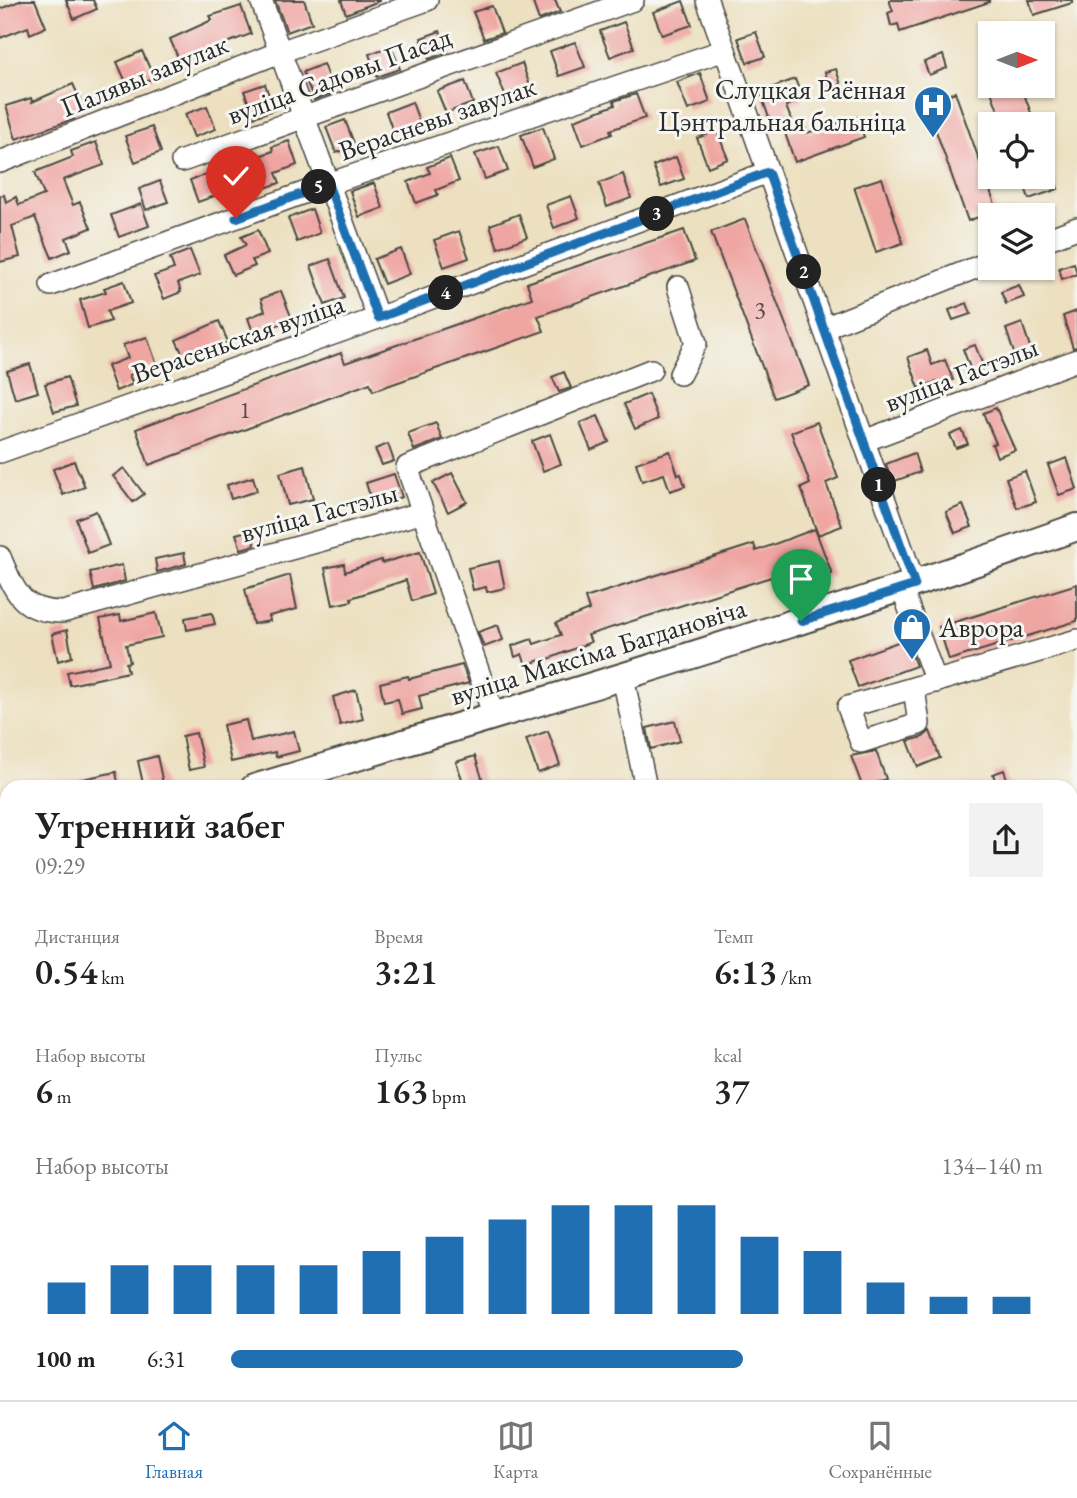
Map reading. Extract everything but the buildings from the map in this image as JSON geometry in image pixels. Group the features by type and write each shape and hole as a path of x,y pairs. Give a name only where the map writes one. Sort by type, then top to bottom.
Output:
{"main road":[{"name":"вуліца Максіма Багдановіча","path":"281,780 623,677 908,587 1077,527"}],"street":[{"path":"261,0 378,318"},
{"name":"Палявы завулак","path":"0,162 280,52 427,0"},
{"name":"вуліца Садовы Пасад","path":"182,161 633,0"},
{"path":"707,0 864,441 936,682"},
{"name":"Верасневы завулак","path":"51,285 328,184 725,50"},
{"name":"Верасеньская вуліца","path":"0,452 378,318 768,172"},
{"path":"1055,236 1077,228"},
{"path":"824,328 978,267"},
{"path":"678,287 696,343 680,374"},
{"name":"вуліца Гастэлы","path":"864,441 1077,360"},
{"name":"вуліца Гастэлы","path":"0,557 12,586 26,604 44,612 63,611 421,513 407,467 651,370"},
{"path":"421,513 494,716"},
{"path":"914,688 1077,640"},
{"path":"623,677 644,780"}],"place":[{"name":"Слуцкая Раённая Цэнтральная бальніца","path":"933,139"},
{"name":"Аврора","path":"912,661"}],"route":[{"path":"236,218 328,184 378,318 768,172 915,585 801,621"}]}
